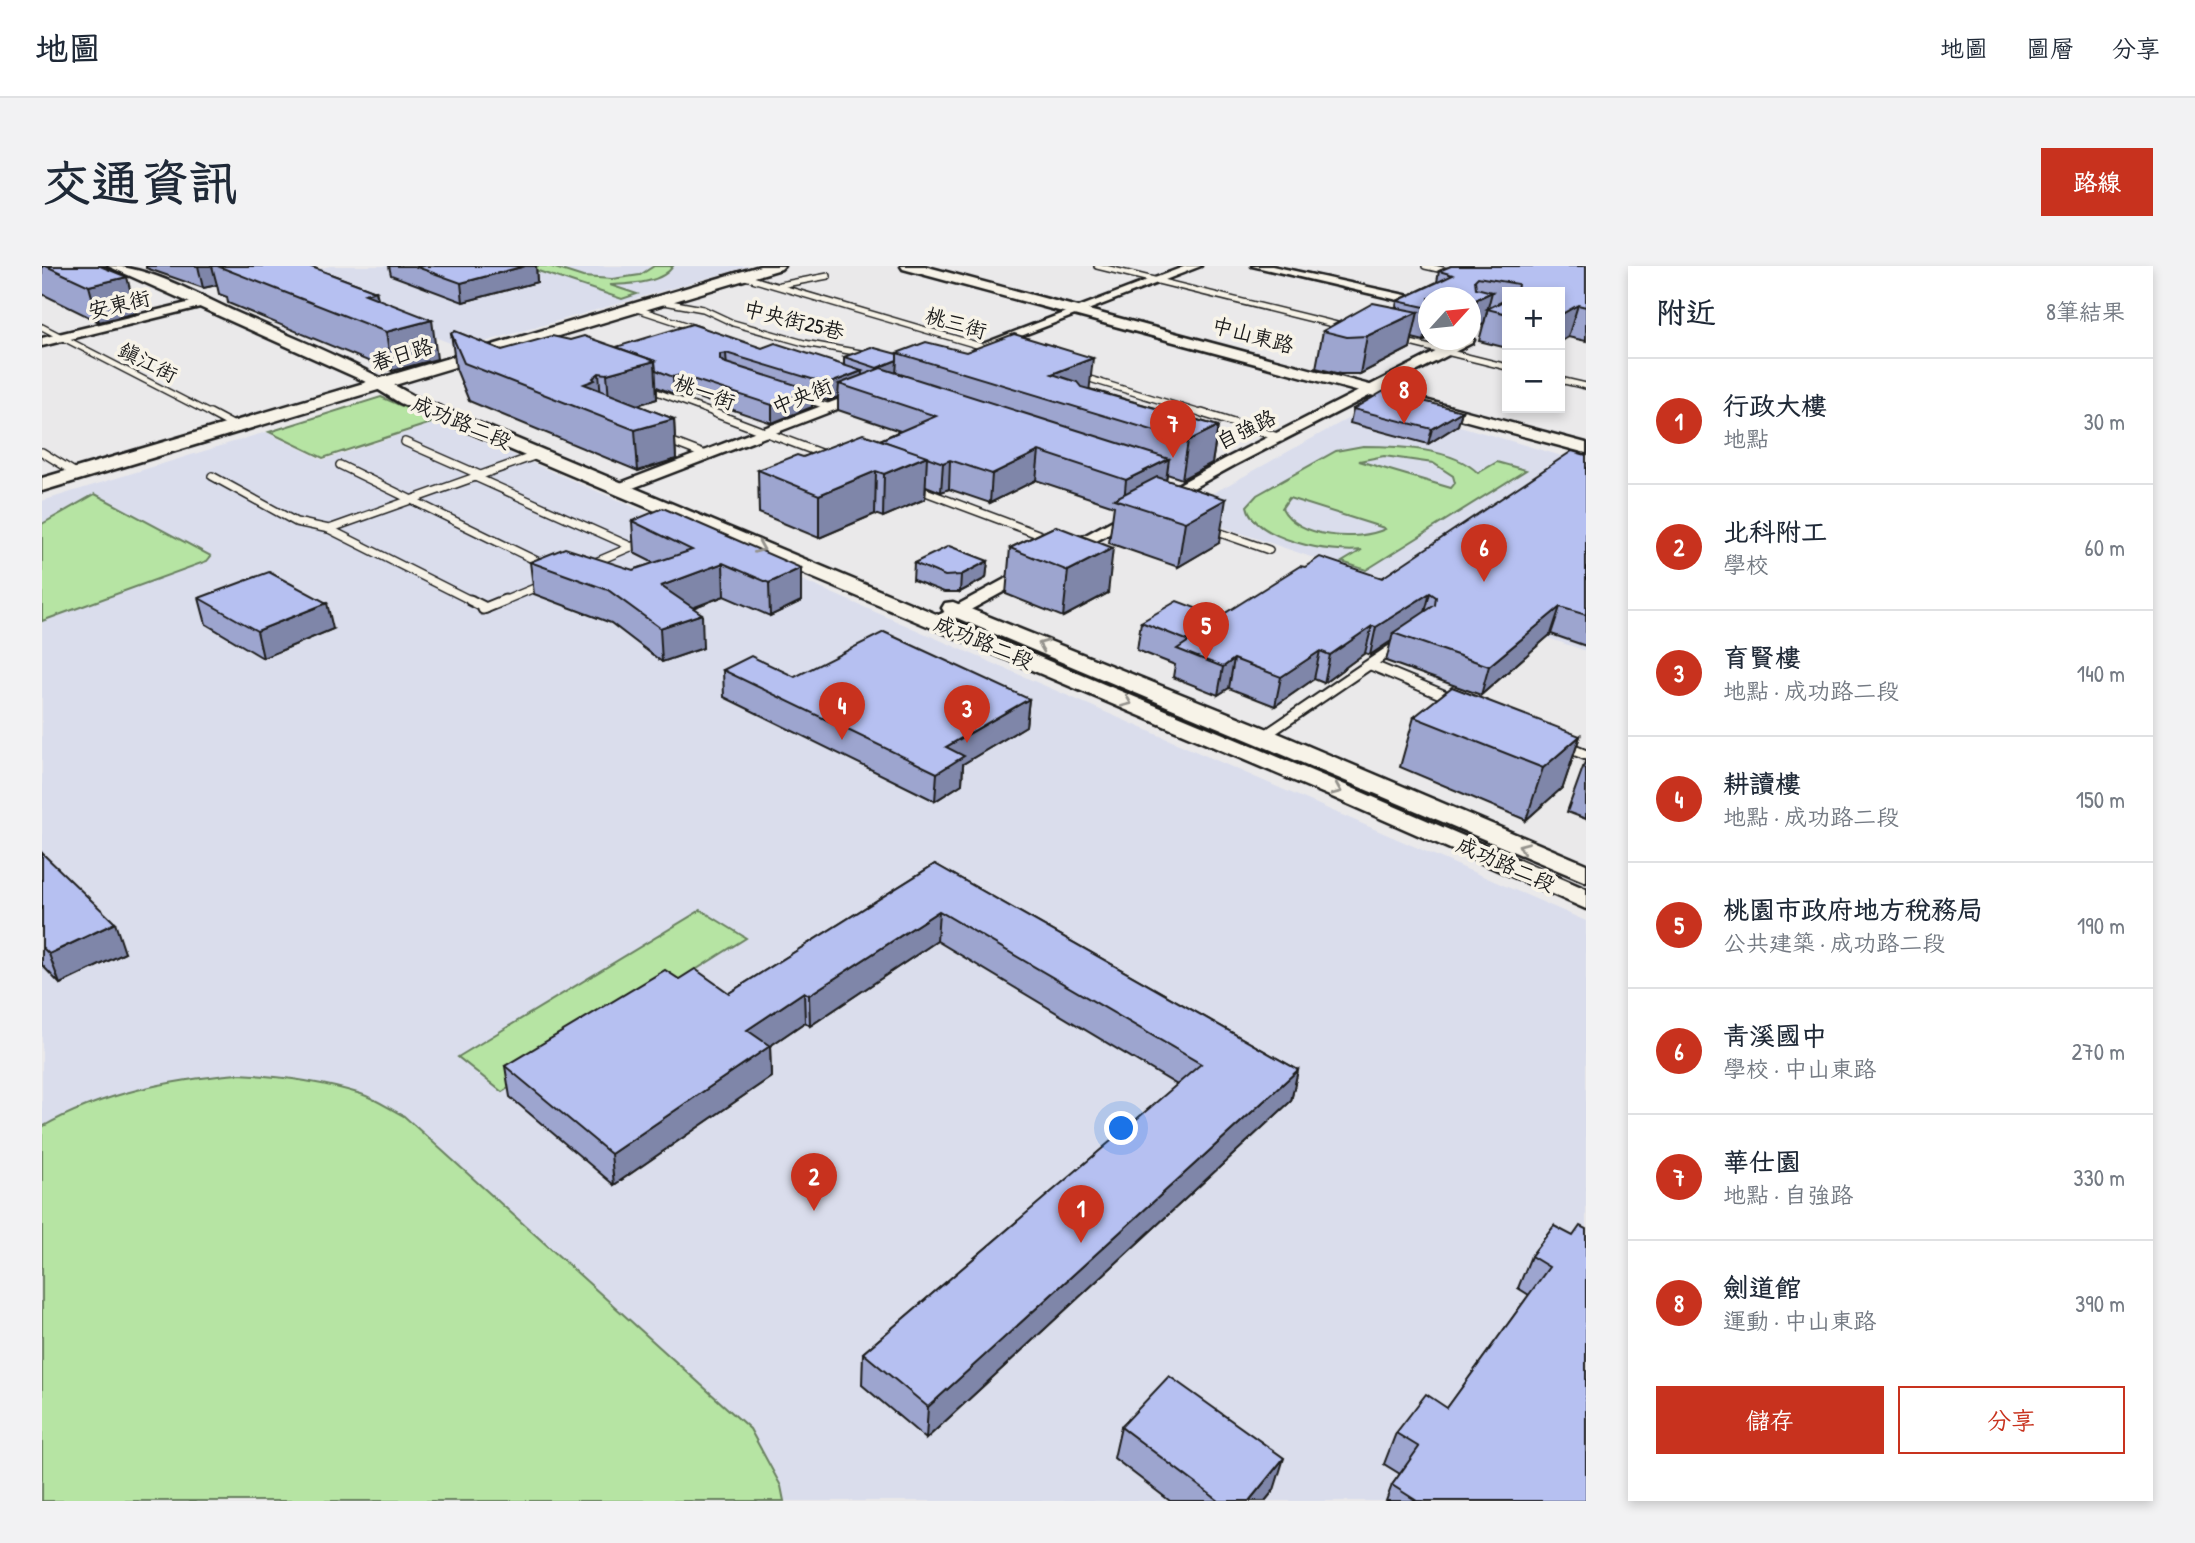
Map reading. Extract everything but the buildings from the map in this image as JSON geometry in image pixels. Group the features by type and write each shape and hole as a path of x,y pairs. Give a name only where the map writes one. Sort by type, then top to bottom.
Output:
{"main road":[{"name":"春日路","path":"42,485 383,384 528,345 634,308 776,266"}],"street":[{"name":"成功路二段","path":"115,266 189,296 206,297 383,384 406,399 540,454 629,484 956,610 1264,736 1586,874"},
{"name":"中山東路","path":"908,266 1586,448"},
{"path":"957,357 1196,266"},
{"path":"1257,266 1418,302"},
{"name":"安東街","path":"42,342 206,297"},
{"name":"自強路","path":"935,622 1073,547 1156,510 1179,485 1223,461 1282,438 1449,350"},
{"name":"成功路二段","path":"383,384 425,393 629,484 687,524 935,622 1204,734 1586,900"},
{"name":"中央街","path":"629,484 878,388"},
{"path":"1079,682 1101,669"},
{"path":"1204,734 1224,720"}],"lane":[{"path":"1097,266 1353,329"},
{"path":"1425,266 1465,275"},
{"name":"桃三街","path":"742,276 1008,354"},
{"path":"777,286 828,276"},
{"name":"中央街25巷","path":"659,301 703,309 733,323 804,342 874,355"},
{"path":"634,308 704,331"},
{"name":"鎮江街","path":"42,327 238,428"},
{"path":"1393,339 1502,366"},
{"path":"1067,372 1282,438"},
{"path":"1565,381 1586,386"},
{"name":"桃一街","path":"638,385 833,458"},
{"path":"791,395 830,407"},
{"path":"655,436 706,455"},
{"path":"405,442 632,547"},
{"path":"42,452 79,475"},
{"path":"329,529 540,454"},
{"path":"340,465 553,569"},
{"path":"212,476 296,522 329,529 484,609 554,580"},
{"path":"909,486 1073,547"},
{"path":"1198,525 1269,550"},
{"path":"576,570 655,537"},
{"path":"1264,736 1408,639"},
{"path":"1371,665 1459,702"},
{"path":"1559,744 1586,755"}],"shaded area":[{"path":"330,266 750,266 463,348 284,278"},
{"path":"1378,402 1586,463 1586,651 1179,512"},
{"path":"438,422 1586,921 1586,1501 42,1501 42,501 266,432 323,460"}],"green space":[{"path":"523,266 549,266 583,277 612,279 640,275 654,266 673,266 653,280 610,285 637,294 622,299"},
{"path":"381,397 437,421 323,458 269,432"},
{"path":"1363,446 1408,448 1454,458 1478,473 1497,462 1526,470 1366,570 1342,562 1362,550 1314,547 1279,536 1253,518 1247,506 1257,495 1336,451","holes":["1384,456 1433,463 1453,476 1455,483 1451,488 1359,461","1289,498 1384,528 1385,529 1344,536 1314,531 1301,526 1282,508"]},
{"path":"95,494 211,556 207,561 42,621 42,524"},
{"path":"701,910 746,938 502,1092 458,1057"},
{"path":"238,1074 300,1080 346,1089 404,1116 750,1429 781,1486 784,1501 42,1501 42,1127 88,1105 137,1090"}],"place":[{"name":"劍道館","path":"1404,424"},
{"name":"華仕園","path":"1173,458"},
{"name":"青溪國中","path":"1484,582"},
{"name":"桃園市政府地方稅務局","path":"1206,660"},
{"name":"耕讀樓","path":"842,740"},
{"name":"育賢樓","path":"967,743"},
{"name":"北科附工","path":"814,1211"},
{"name":"行政大樓","path":"1081,1243"}]}
